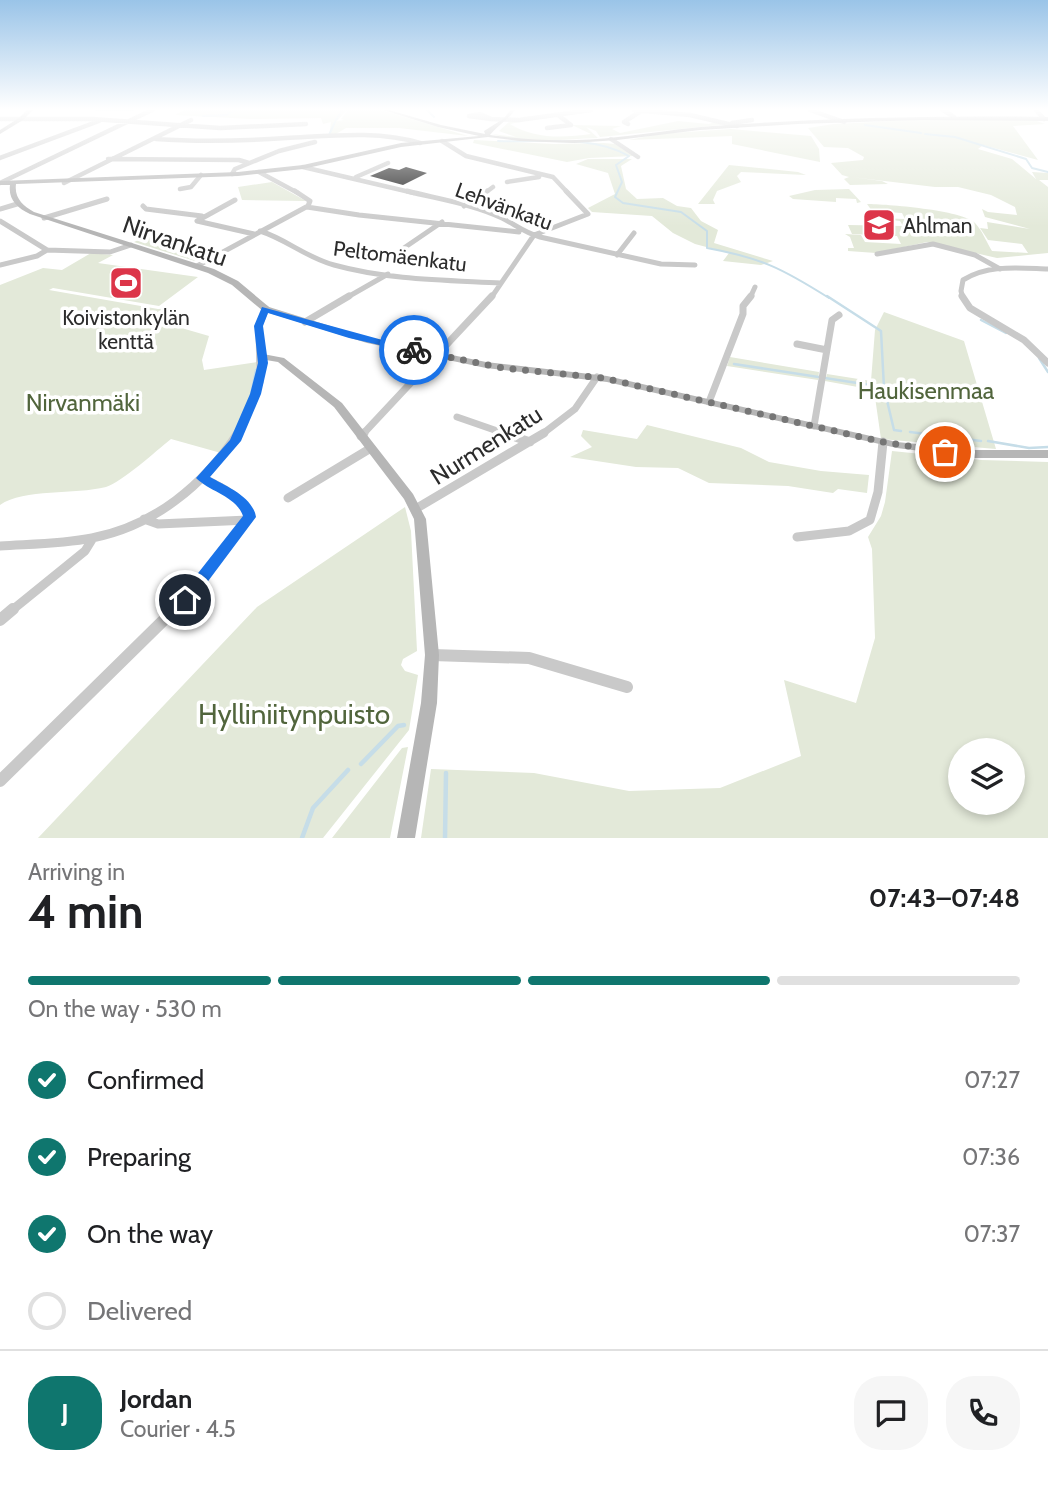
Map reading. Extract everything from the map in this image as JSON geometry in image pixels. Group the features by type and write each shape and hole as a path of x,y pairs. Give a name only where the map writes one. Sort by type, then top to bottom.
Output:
{"main road":[{"path":"0,183 64,183 260,172 303,167 390,149"},
{"path":"13,184 12,190 17,204"},
{"name":"Nirvankatu","path":"17,204 44,218 224,277 265,309 367,340 503,368 597,377 883,442 975,454 1048,454"},
{"path":"263,358 281,360 338,405 417,508 422,533 432,655 429,703 406,838"}],"street":[{"path":"0,158 24,149"},
{"path":"0,183 72,149"},
{"path":"64,183 132,149"},
{"path":"232,174 235,169 249,163 292,149"},
{"path":"361,436 492,297 534,235 574,221 588,213 556,179 466,156 455,149"},
{"path":"626,149 638,157"},
{"path":"108,159 239,160 249,163"},
{"path":"356,177 388,163"},
{"name":"Lehvänkatu","path":"303,167 356,177 464,206 503,218 522,232 663,265 695,265"},
{"path":"260,172 307,197 310,201 306,207"},
{"path":"180,189 191,187 201,175"},
{"path":"507,182 541,175"},
{"path":"464,206 493,187"},
{"path":"44,218 107,199"},
{"path":"144,206 146,209 202,216 235,200"},
{"path":"0,209 17,204"},
{"path":"197,266 296,210 306,207 522,232"},
{"name":"Peltomäenkatu","path":"202,216 197,221 200,223 257,233 323,262 388,274 501,283"},
{"path":"0,221 47,250 110,252 131,245"},
{"path":"401,250 442,222"},
{"path":"617,255 634,233"},
{"path":"877,254 933,244 975,255 1000,269"},
{"path":"0,265 37,256 47,250"},
{"path":"1048,269 1000,269 965,278 960,287 962,300 981,316 1026,341 1048,363"},
{"path":"305,322 388,274"},
{"path":"709,402 743,314 743,306 748,303 755,287"},
{"path":"0,546 93,538 144,519 175,501 202,478 226,454 237,437 259,384 263,358 258,326 265,309"},
{"path":"814,426 832,320 839,315"},
{"path":"797,344 827,350"},
{"name":"Nurmenkatu","path":"417,508 530,442 572,412 597,377"},
{"path":"457,417 530,442"},
{"path":"797,537 849,531 870,520 878,492 883,442"},
{"path":"288,498 371,448"},
{"path":"0,780 184,601 248,520 249,511 231,494 202,478"},
{"path":"144,519 158,524 248,520"},
{"path":"0,620 85,551 93,538"},
{"path":"432,655 528,658 626,687"}],"green space":[{"path":"503,149 623,149 633,156 589,158 567,162"},
{"path":"757,149 819,149 820,162"},
{"path":"850,149 978,149 1012,159 1036,179 1032,172 1048,173 1048,180 1039,180 1048,187 1048,253 997,258 927,242 876,253 848,251 848,248 854,248 850,237 845,234 861,235 865,242 901,244 897,236 852,234 848,225 903,226 900,221 876,218 905,219 902,213 872,211 867,204 923,209 968,218 975,223 992,251 1028,253 1022,244 988,240 980,228 988,229 987,222 1030,229 985,217 982,209 1017,215 1015,207 991,195 958,187 935,187 851,177 888,184 850,185 844,179 849,177 842,175 831,163 863,160 864,157"},
{"path":"998,149 1030,149 1038,160"},
{"path":"588,159 632,159 621,166 626,189 637,199 663,198 677,206 691,208 701,221 718,230 714,243 773,261 761,265 723,261 729,253 695,244 673,233 652,216 592,212 588,208 615,194 608,173 576,164"},
{"path":"729,165 806,175 741,172 737,176 741,182 717,191 713,200 715,204 698,204"},
{"path":"272,182 306,201 242,200 238,187"},
{"path":"849,189 861,202 857,203 856,199 836,198 836,202 793,199 789,196 815,190"},
{"path":"148,236 212,255 195,261 134,242"},
{"name":"Nirvanmäki","path":"91,253 113,255 98,263 198,277 159,306 53,288 49,290 158,309 176,308 154,320 209,336 202,360 204,370 257,362 245,410 221,453 171,439 130,473 106,487 22,496 0,505 0,285 43,268 62,270"},
{"name":"Haukisenmaa","path":"884,312 964,341 996,449 881,439 874,390 825,381 827,374 871,381 875,330"},
{"path":"730,357 819,372 818,380 727,366"},
{"path":"647,425 741,448 769,462 821,471 869,475 867,493 838,489 833,493 788,486 709,483 678,468 636,467 570,457 592,447 581,436 583,430 637,439"},
{"path":"892,451 981,460 1048,462 1048,838 421,838 431,769 534,773 629,791 720,788 801,756 784,680 856,703 875,638 872,549 868,537 881,516"},
{"name":"Hylliniitynpuisto","path":"405,507 411,531 417,651 403,659 401,665 405,671 418,675 409,730 323,838 38,838 257,607"},
{"path":"408,747 390,838 332,838 402,748"}],"building":[{"path":"406,167 427,173 403,185 370,176 389,168 399,170"}],"waterway":[{"path":"614,149 629,156 616,165 622,182 615,197 623,203 681,212 707,231 707,248 771,266 829,298"},
{"path":"994,149 1026,159 1032,168 1048,172"},
{"path":"827,296 881,331 884,388 894,430 901,431"},
{"path":"981,320 1006,333"},
{"path":"1039,358 1048,372"},
{"path":"734,364 883,387"},
{"path":"251,395 256,370"},
{"path":"910,432 981,441"},
{"path":"988,441 1029,448 1048,447"},
{"path":"361,764 398,726 404,725"},
{"path":"302,838 313,808 348,770"},
{"path":"445,838 446,773"}],"way so far":[{"path":"414,350 503,368 603,378 883,442 945,452"}],"place":[{"name":"Ahlman","path":"879,225"},
{"name":"Koivistonkylän kenttä","path":"126,283"}],"route":[{"path":"185,600 250,517 249,511 231,494 202,478 235,441 256,394 263,363 258,326 265,309 353,336 414,350"}]}
